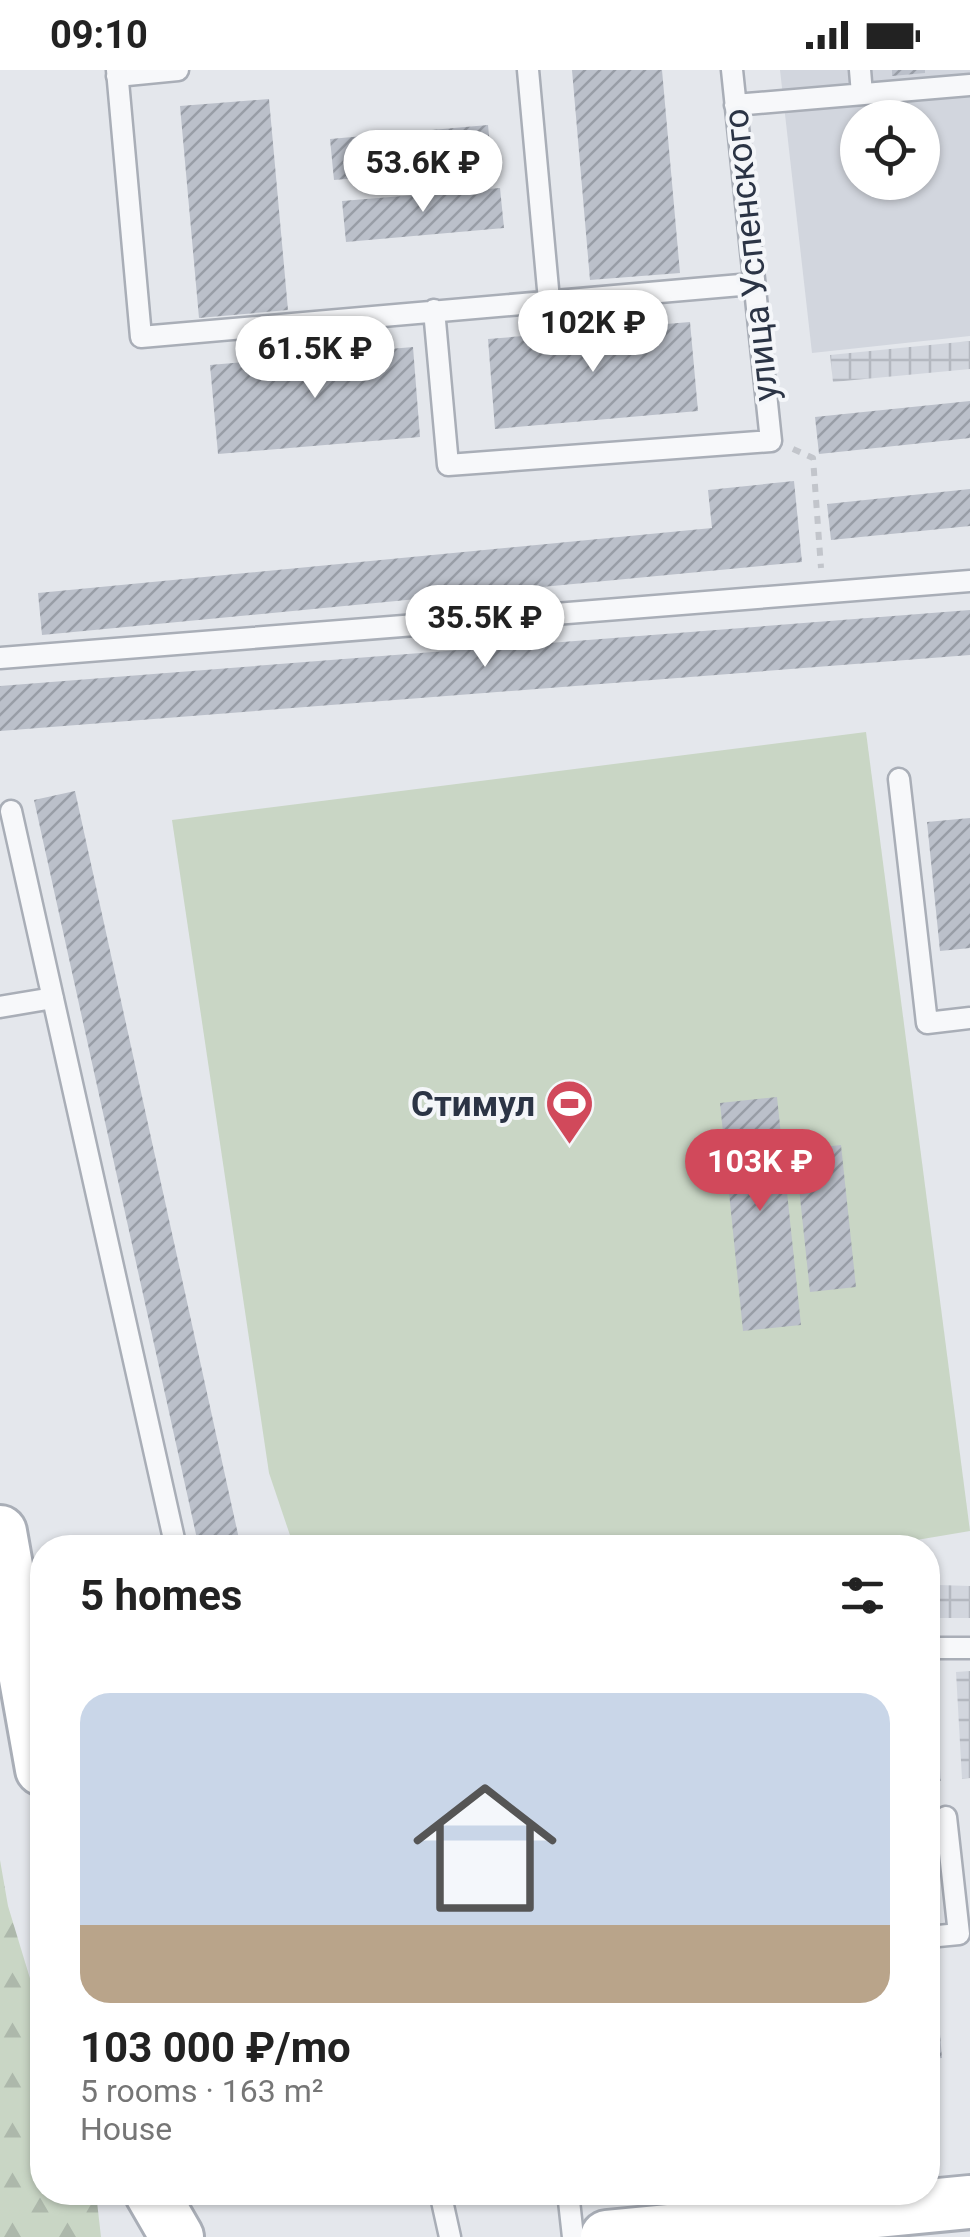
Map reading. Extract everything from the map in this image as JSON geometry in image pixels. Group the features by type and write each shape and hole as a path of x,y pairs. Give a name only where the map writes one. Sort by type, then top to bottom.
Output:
{"main road":[{"path":"0,1532 30,1701"},
{"path":"940,2205 970,2202"},
{"path":"159,2205 177,2237"},
{"path":"607,2237 939,2205"}],"lane":[{"path":"178,70 117,73 141,337 752,284"},
{"path":"528,70 549,300"},
{"name":"улица Успенского","path":"732,70 771,440"},
{"path":"860,70 862,94"},
{"path":"735,105 970,85"},
{"path":"434,310 448,465 771,440"},
{"path":"0,658 970,581"},
{"path":"898,779 926,1024 970,1018"},
{"path":"10,811 173,1535"},
{"path":"0,1007 53,998"},
{"path":"940,1648 970,1648"},
{"path":"940,1936 958,1934 946,1816"},
{"path":"443,2205 450,2237"},
{"path":"569,2205 572,2237"}],"path":[{"path":"771,440 812,458 824,594"}],"shaded area":[{"path":"780,70 970,70 970,336 812,353"},
{"path":"970,341 970,369 833,382 830,355"},
{"path":"940,1585 970,1586 970,1618 940,1618"},
{"path":"970,1671 970,1778 962,1779 956,1672"}],"green space":[{"name":"Стимул","path":"866,732 970,1531 940,1536 290,1535 269,1473 172,820"},
{"path":"0,1860 8,1906 30,1978 30,2205 97,2205 101,2237 0,2237"}],"building":[{"path":"572,70 662,70 680,273 590,280"},
{"path":"892,70 925,70 925,73 892,76"},
{"path":"269,99 288,310 199,318 180,106"},
{"path":"488,125 492,167 334,180 330,139"},
{"path":"500,188 504,228 346,242 342,201"},
{"path":"690,322 698,411 495,429 488,339"},
{"path":"413,347 420,437 218,454 210,365"},
{"path":"970,401 970,438 819,454 815,417"},
{"path":"794,481 802,562 42,635 38,593 712,528 708,490"},
{"path":"970,489 970,526 831,540 827,504"},
{"path":"970,610 970,655 0,731 0,686"},
{"path":"75,791 238,1535 196,1535 34,800"},
{"path":"970,818 970,948 940,951 927,822"},
{"path":"777,1097 801,1325 743,1331 720,1103"},
{"path":"841,1145 856,1287 810,1292 795,1150"}],"place":[{"name":"Стимул","path":"570,1146"}]}
